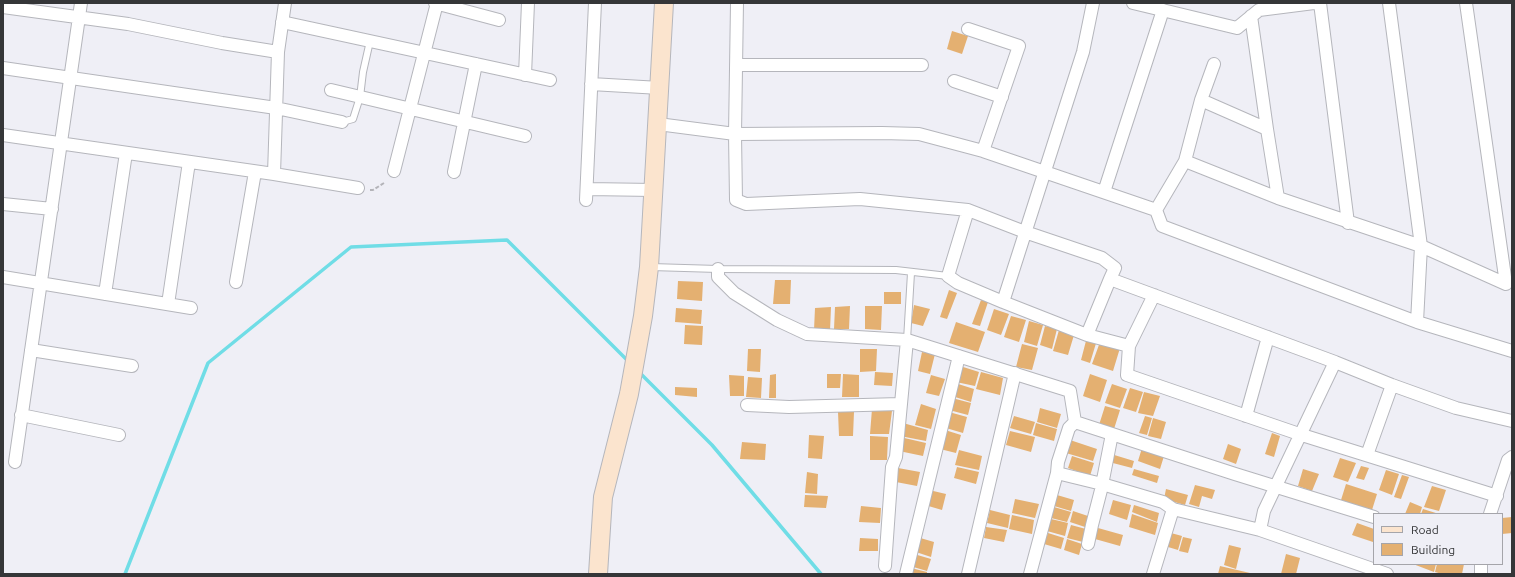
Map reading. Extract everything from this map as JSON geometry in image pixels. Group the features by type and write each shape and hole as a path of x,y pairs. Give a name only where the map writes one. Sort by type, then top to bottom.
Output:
{"street":[{"path":"15,462 81,3"},
{"path":"274,174 278,52 285,3"},
{"path":"394,171 436,3 499,20"},
{"path":"525,75 528,3"},
{"path":"595,3 586,194 654,190"},
{"path":"598,574 603,497 629,394 643,316 649,267 664,3"},
{"path":"737,3 735,134 736,200 746,204 860,199 968,210 1025,232 1102,258 1115,268 1087,335"},
{"path":"1003,302 1083,52 1093,3"},
{"path":"1133,3 1237,28 1257,10 1314,3"},
{"path":"1320,3 1348,223"},
{"path":"1389,3 1421,246 1417,322"},
{"path":"1466,3 1509,285"},
{"path":"3,7 128,24 222,43 278,52"},
{"path":"1104,192 1163,10"},
{"path":"1257,10 1267,128 1278,198"},
{"path":"282,22 550,80"},
{"path":"968,29 1019,46 983,150"},
{"path":"454,172 476,64"},
{"path":"1156,210 1185,161 1201,100 1214,64"},
{"path":"736,66 922,65"},
{"path":"3,68 276,108 342,122"},
{"path":"954,81 1002,97"},
{"path":"591,84 660,88"},
{"path":"331,90 525,136"},
{"path":"1201,100 1267,128"},
{"path":"658,124 735,134 919,134 983,150 1156,210"},
{"path":"3,135 274,174 358,188"},
{"path":"105,294 126,153"},
{"path":"1185,161 1278,198 1348,223 1421,246 1509,285"},
{"path":"168,304 189,162"},
{"path":"236,282 255,172"},
{"path":"3,204 52,209"},
{"path":"968,210 948,276 958,283 1087,335 1129,346"},
{"path":"1156,210 1162,226 1417,322 1512,351"},
{"path":"718,269 718,277 734,293 778,320 807,334 907,340 1070,391 1075,422 1070,428 1058,462 1057,473 1030,574"},
{"path":"3,277 191,308"},
{"path":"1110,278 1335,362 1392,386 1456,408 1512,421"},
{"path":"1154,295 1129,346 1127,375 1300,434 1496,496"},
{"path":"1246,416 1268,337"},
{"path":"885,566 892,467 896,457 907,340"},
{"path":"31,350 132,366"},
{"path":"906,574 959,356"},
{"path":"1260,530 1264,510 1335,362"},
{"path":"968,574 1015,373"},
{"path":"1367,455 1392,386"},
{"path":"747,404 789,407 900,404"},
{"path":"22,415 119,435"},
{"path":"1075,422 1373,517"},
{"path":"1088,544 1102,490 1112,434"},
{"path":"1490,513 1508,460 1512,457"},
{"path":"1057,473 1102,484 1163,502 1173,508 1260,530 1386,574"},
{"path":"1153,574 1173,508"}],"lane":[{"path":"342,122 352,119 360,97 363,72 370,41"},
{"path":"649,267 896,270 911,273 948,276"},
{"path":"907,340 911,273"}],"path":[{"path":"358,188 373,190 384,183"}],"building":[{"path":"952,31 968,36 962,54 947,49"},
{"path":"775,280 791,280 790,304 773,304"},
{"path":"678,281 703,282 702,301 677,299"},
{"path":"949,290 957,293 947,319 940,317"},
{"path":"884,292 901,292 901,304 884,304"},
{"path":"981,300 988,302 980,326 972,324"},
{"path":"914,305 930,309 923,326 911,323"},
{"path":"850,306 849,329 834,329 835,307"},
{"path":"865,306 882,306 881,330 865,329"},
{"path":"831,307 830,331 814,330 815,308"},
{"path":"676,308 702,310 701,324 675,322"},
{"path":"994,309 1009,314 1001,335 987,330"},
{"path":"1011,316 1026,320 1019,342 1004,337"},
{"path":"1029,321 1043,325 1037,346 1024,342"},
{"path":"956,322 985,332 978,352 949,343"},
{"path":"685,325 703,326 702,345 684,344"},
{"path":"1045,326 1057,329 1052,349 1040,345"},
{"path":"1059,330 1074,335 1068,355 1053,351"},
{"path":"1087,337 1097,340 1090,363 1081,360"},
{"path":"1100,342 1120,348 1113,371 1092,364"},
{"path":"1022,344 1038,348 1032,370 1016,367"},
{"path":"748,349 761,349 760,372 747,371"},
{"path":"860,349 877,349 876,371 860,372"},
{"path":"922,352 935,354 930,374 918,371"},
{"path":"960,366 979,372 975,386 956,382"},
{"path":"875,372 893,373 892,386 874,385"},
{"path":"981,372 1003,378 1000,395 976,389"},
{"path":"776,374 776,398 769,398 770,375"},
{"path":"827,374 841,374 840,388 827,388"},
{"path":"843,374 859,375 859,397 842,397"},
{"path":"1090,374 1107,380 1100,402 1083,396"},
{"path":"729,375 744,376 744,396 730,396"},
{"path":"931,375 945,379 939,396 926,393"},
{"path":"748,377 762,378 761,398 746,397"},
{"path":"955,383 974,389 971,402 952,396"},
{"path":"1112,384 1127,389 1120,408 1105,403"},
{"path":"675,387 697,388 697,397 675,395"},
{"path":"1130,388 1143,392 1136,412 1123,408"},
{"path":"1144,392 1160,396 1153,416 1138,413"},
{"path":"952,398 971,403 968,415 949,410"},
{"path":"921,404 936,409 931,429 915,425"},
{"path":"1105,406 1120,410 1114,429 1099,425"},
{"path":"1040,408 1061,414 1057,428 1037,422"},
{"path":"872,409 892,411 889,434 870,434"},
{"path":"838,412 854,412 853,436 839,436"},
{"path":"949,412 967,417 963,433 946,428"},
{"path":"1014,416 1035,422 1031,434 1010,428"},
{"path":"1145,416 1152,418 1147,435 1139,433"},
{"path":"1153,418 1166,422 1161,439 1148,436"},
{"path":"903,423 928,430 926,441 900,436"},
{"path":"1036,423 1057,429 1054,441 1033,435"},
{"path":"945,430 961,435 956,453 940,449"},
{"path":"1010,431 1035,437 1031,452 1006,445"},
{"path":"1272,433 1280,436 1274,457 1265,454"},
{"path":"809,435 824,436 822,459 808,458"},
{"path":"870,436 888,437 887,460 870,460"},
{"path":"900,437 926,443 923,456 899,451"},
{"path":"1070,440 1097,449 1093,461 1066,453"},
{"path":"742,442 766,444 765,460 740,459"},
{"path":"1228,444 1241,449 1236,464 1223,459"},
{"path":"1142,448 1164,456 1160,469 1138,461"},
{"path":"959,450 982,456 979,470 955,465"},
{"path":"1111,454 1134,461 1132,468 1109,462"},
{"path":"1072,456 1094,463 1090,476 1068,468"},
{"path":"1340,458 1356,463 1348,482 1333,477"},
{"path":"1361,466 1369,468 1364,480 1356,478"},
{"path":"957,467 979,472 976,484 954,478"},
{"path":"898,468 920,472 917,486 896,482"},
{"path":"1134,469 1159,476 1157,483 1132,475"},
{"path":"1303,469 1319,474 1312,491 1298,486"},
{"path":"1386,470 1399,474 1392,495 1379,490"},
{"path":"807,472 818,474 817,494 805,493"},
{"path":"1402,475 1409,477 1401,499 1394,497"},
{"path":"1346,484 1377,494 1372,510 1341,500"},
{"path":"1195,485 1215,490 1212,499 1202,496 1199,507 1189,504"},
{"path":"1432,486 1446,490 1439,511 1424,507"},
{"path":"1166,489 1188,495 1185,505 1164,499"},
{"path":"929,490 946,494 942,510 925,505"},
{"path":"805,495 828,496 826,508 804,507"},
{"path":"1057,495 1074,500 1071,511 1054,506"},
{"path":"1015,499 1039,504 1035,518 1012,513"},
{"path":"1113,500 1131,505 1127,520 1109,514"},
{"path":"1410,502 1422,507 1420,513 1405,513"},
{"path":"1134,505 1159,513 1157,522 1132,512"},
{"path":"861,506 881,508 880,523 859,522"},
{"path":"1054,507 1071,512 1067,522 1051,518"},
{"path":"1423,509 1436,513 1421,513"},
{"path":"990,510 1010,515 1008,528 987,523"},
{"path":"1073,511 1091,517 1088,528 1070,522"},
{"path":"1132,514 1158,523 1155,535 1129,527"},
{"path":"1012,515 1034,520 1032,534 1009,529"},
{"path":"1512,517 1512,533 1503,534 1503,518"},
{"path":"1051,519 1068,523 1065,536 1047,531"},
{"path":"1357,523 1373,529 1373,542 1352,535"},
{"path":"1071,525 1086,529 1083,542 1067,538"},
{"path":"986,527 1007,530 1004,542 984,538"},
{"path":"1098,528 1123,535 1120,546 1095,539"},
{"path":"1048,533 1064,538 1061,549 1044,544"},
{"path":"1171,533 1182,536 1178,550 1168,547"},
{"path":"917,537 934,542 931,557 913,551"},
{"path":"1183,537 1192,539 1188,553 1179,551"},
{"path":"860,538 878,539 878,551 859,551"},
{"path":"1067,539 1082,544 1079,555 1064,550"},
{"path":"1229,545 1241,548 1236,569 1224,565"},
{"path":"914,554 931,559 927,571 910,566"},
{"path":"1286,554 1300,558 1296,574 1281,574"},
{"path":"1416,565 1436,565 1434,572"},
{"path":"1437,565 1464,565 1462,574 1442,574 1435,572"},
{"path":"1220,566 1250,573 1250,574 1218,574"},
{"path":"911,568 927,572 927,574 909,574"}],"waterway":[{"path":"125,574 208,363 351,247 507,240 629,362"},
{"path":"639,372 712,445 821,574"}]}
